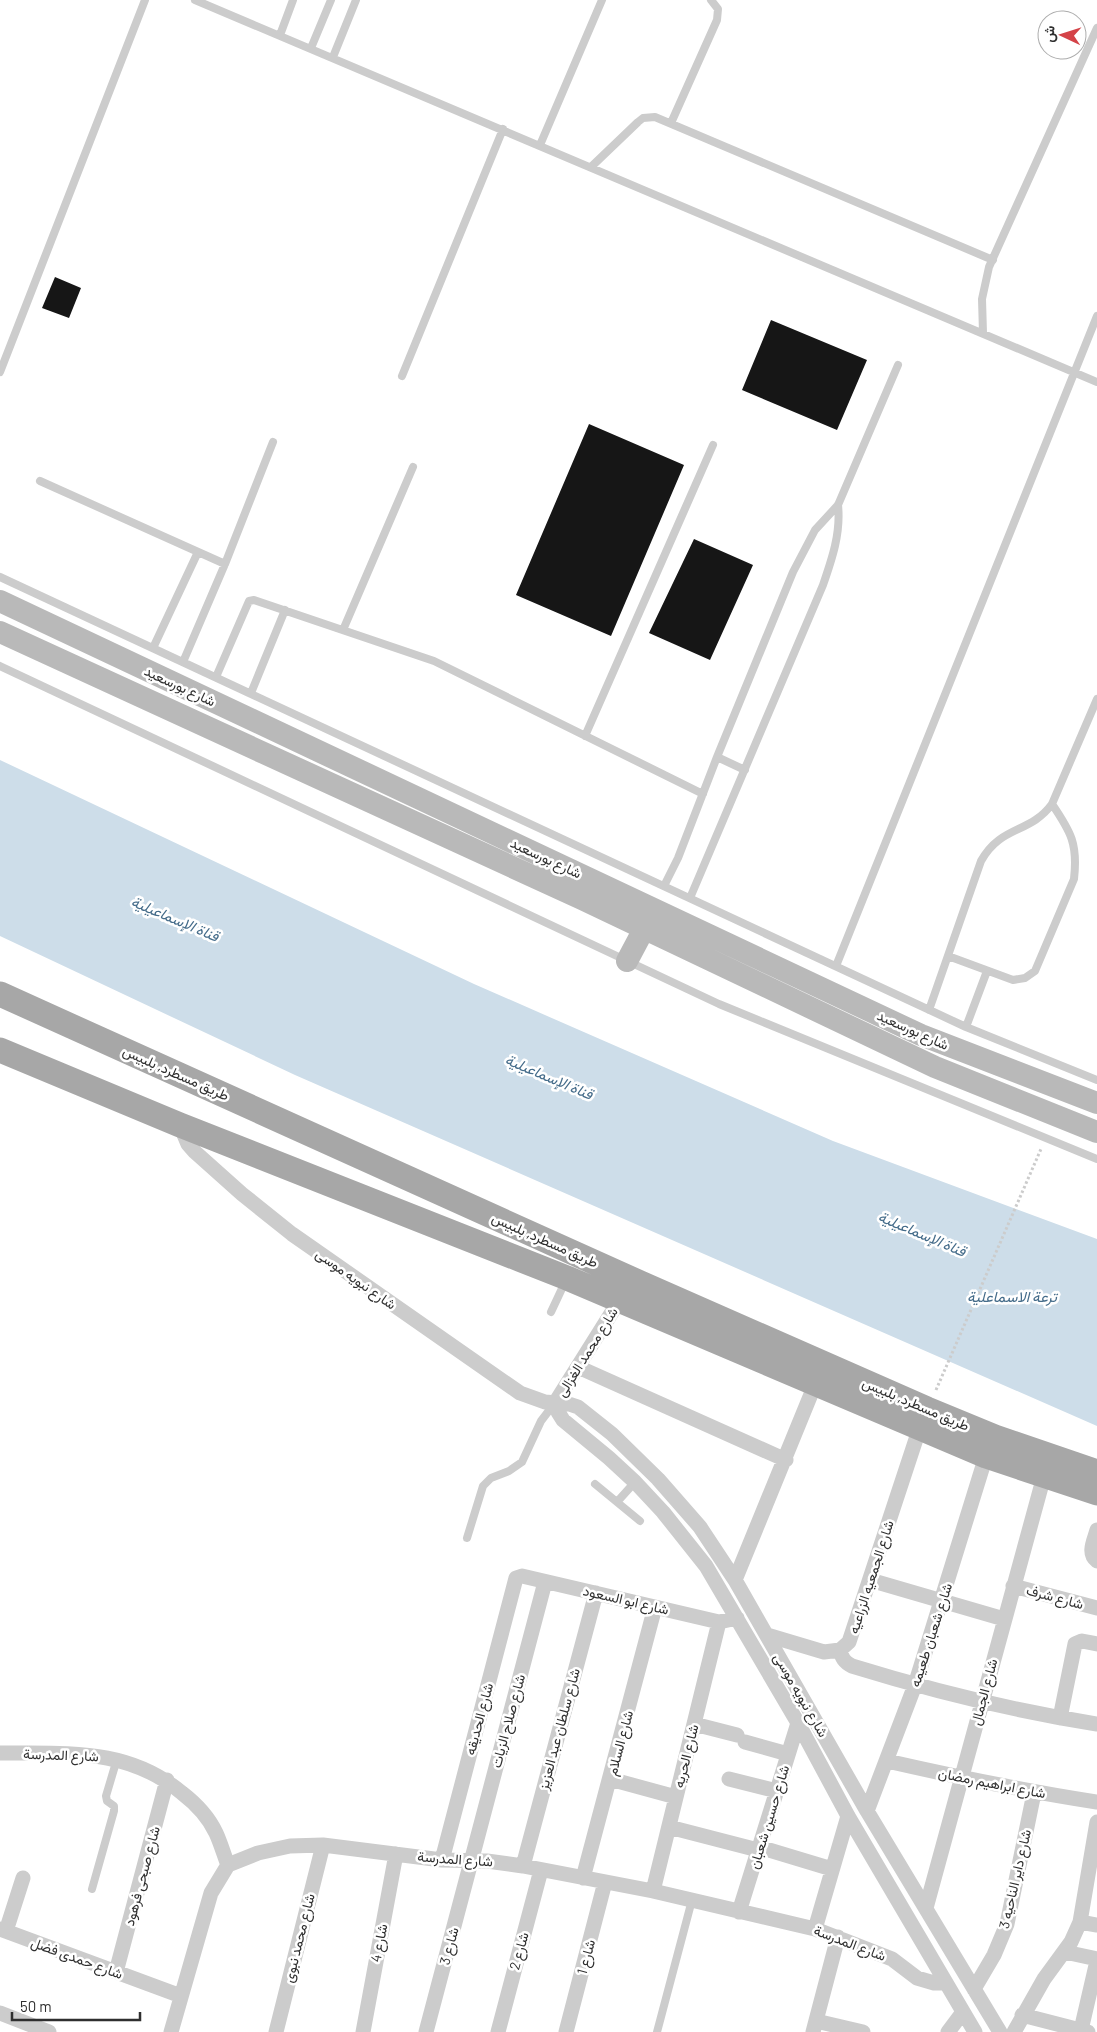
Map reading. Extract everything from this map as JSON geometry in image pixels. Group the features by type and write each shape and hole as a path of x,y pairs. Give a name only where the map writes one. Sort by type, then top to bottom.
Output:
{"main road":[{"name":"شارع بورسعيد","path":"0,601 921,1035 1097,1104"},
{"name":"شارع بورسعيد","path":"0,632 644,929 935,1067 1097,1132"},
{"path":"627,961 644,929"},
{"name":"طريق مسطرد, بلبيس","path":"0,994 620,1274 927,1409 995,1437 1097,1472"},
{"name":"طريق مسطرد, بلبيس","path":"0,1050 180,1125 566,1278 816,1382 986,1456 1097,1493"}],"street":[{"name":"شارع نبويه موسى","path":"180,1125 188,1144 195,1152 242,1194 292,1234 520,1393 532,1398 578,1407 619,1440 658,1479 700,1527 735,1580 867,1811 1000,2032"},
{"name":"شارع محمد الغزالى","path":"555,1403 619,1301"},
{"path":"578,1367 786,1460"},
{"path":"735,1580 786,1460 816,1382"},
{"name":"شارع نبويه موسى","path":"555,1403 563,1420 635,1482 663,1512 706,1566 798,1723 848,1816 975,2032"},
{"name":"شارع الجمعيه الزراعيه","path":"766,1635 824,1652 840,1650 849,1642 920,1427"},
{"name":"شارع شعبان طعيمه","path":"867,1811 915,1685 986,1456"},
{"name":"شارع الجمال","path":"926,1908 1044,1476"},
{"path":"1097,1530 1090,1553 1097,1561"},
{"name":"شارع ابو السعود","path":"516,1578 522,1576 719,1622 737,1618"},
{"name":"شارع الحديقه","path":"442,1860 516,1578"},
{"path":"870,1580 1004,1619"},
{"name":"شارع صلاح الزيات","path":"472,1860 545,1582"},
{"name":"شارع شرف","path":"1014,1586 1097,1608"},
{"name":"شارع سلطان عبد العزيز","path":"523,1866 596,1593"},
{"name":"شارع السلام","path":"583,1878 655,1607"},
{"name":"شارع الحريه","path":"653,1891 719,1622"},
{"path":"1060,1718 1075,1644 1082,1641 1097,1644"},
{"path":"840,1650 846,1663 852,1666 915,1685 981,1702 1097,1724"},
{"name":"شارع حسين شعبان","path":"739,1912 798,1723"},
{"path":"694,1724 788,1754"},
{"name":"شارع المدرسة","path":"0,1753 89,1754 117,1759 142,1767 167,1780 194,1803 216,1832 228,1866 266,1851 290,1846 323,1845 442,1860 472,1860 523,1866 653,1891 815,1929 892,1959 917,1978 934,1983 946,1983"},
{"name":"شارع ابراهيم رمضان","path":"887,1760 1034,1793 1097,1802"},
{"path":"729,1779 777,1791"},
{"name":"شارع صبحى فرهود","path":"116,1972 167,1780"},
{"path":"610,1780 676,1797"},
{"name":"شارع داير الناحيه 3","path":"974,1989 994,1955 1007,1924 1034,1793"},
{"path":"815,1929 848,1816"},
{"path":"1014,2032 1044,1979 1065,1952 1080,1922 1097,1822"},
{"path":"669,1827 832,1869"},
{"name":"شارع محمد نبوى","path":"276,2032 323,1845"},
{"name":"شارع 4","path":"362,2032 396,1854"},
{"name":"شارع 3","path":"426,2032 472,1860"},
{"path":"171,2032 211,1893 228,1866"},
{"name":"شارع 2","path":"498,2032 541,1870"},
{"path":"3,1930 23,1878"},
{"name":"شارع 1","path":"566,2032 605,1882"},
{"path":"1080,1922 1097,1925"},
{"name":"شارع حمدى فضل","path":"3,1930 181,1996"},
{"path":"838,1937 814,2026 863,2032"},
{"path":"1022,2015 1085,2031 1097,1960 1065,1952"},
{"path":"948,2032 963,2012"},
{"path":"0,2013 49,2032"}],"lane":[{"path":"0,372 145,0"},
{"path":"195,0 280,34 1097,382"},
{"path":"280,34 293,0"},
{"path":"311,48 331,0"},
{"path":"333,57 356,0"},
{"path":"540,145 602,0"},
{"path":"671,123 717,20 718,9 711,0"},
{"path":"983,333 982,299 987,274 1097,28"},
{"path":"591,167 643,118 655,117 993,260"},
{"path":"402,376 503,130"},
{"path":"836,966 1097,316"},
{"path":"664,886 678,858 717,757 803,551 815,530 838,505 898,365"},
{"path":"183,662 225,564 273,442"},
{"path":"585,736 713,445"},
{"path":"343,630 413,466"},
{"path":"40,481 225,564"},
{"path":"690,898 823,585 837,540 840,521 838,505"},
{"path":"153,648 198,552"},
{"path":"0,577 966,1027 1097,1080"},
{"path":"216,677 249,601 254,600 434,661 702,794"},
{"path":"250,693 285,610"},
{"path":"0,666 718,1004 1097,1159"},
{"path":"930,1010 981,861 986,853 1006,834 1040,819 1052,804 1097,699"},
{"path":"717,757 745,770"},
{"path":"948,956 1012,980 1019,980 1031,975 1038,965 1074,879 1075,854 1073,841 1069,829 1052,804"},
{"path":"966,1027 987,971"},
{"path":"551,1312 566,1278"},
{"path":"467,1538 483,1486 491,1478 514,1469 522,1462 542,1422 555,1403"},
{"path":"617,1502 635,1482"},
{"path":"595,1484 640,1521"},
{"path":"92,1889 114,1809 107,1801 106,1796 117,1759"},
{"path":"656,2032 692,1900"}],"path":[{"path":"940,1380 1045,1139"}],"water":[{"name":"ترعة الاسماعلية","path":"0,760 474,984 833,1141 1097,1239 1097,1426 295,1075 0,936"}],"building":[{"path":"55,277 81,288 69,318 42,308"},
{"path":"771,320 867,360 837,430 742,390"},
{"path":"589,424 684,465 611,636 516,595"},
{"path":"694,539 753,565 710,660 649,633"}],"water label":[{"name":"قناة الإسماعيلية","path":"175,919"},
{"name":"قناة الإسماعيلية","path":"549,1077"},
{"name":"قناة الإسماعيلية","path":"922,1234"}]}
